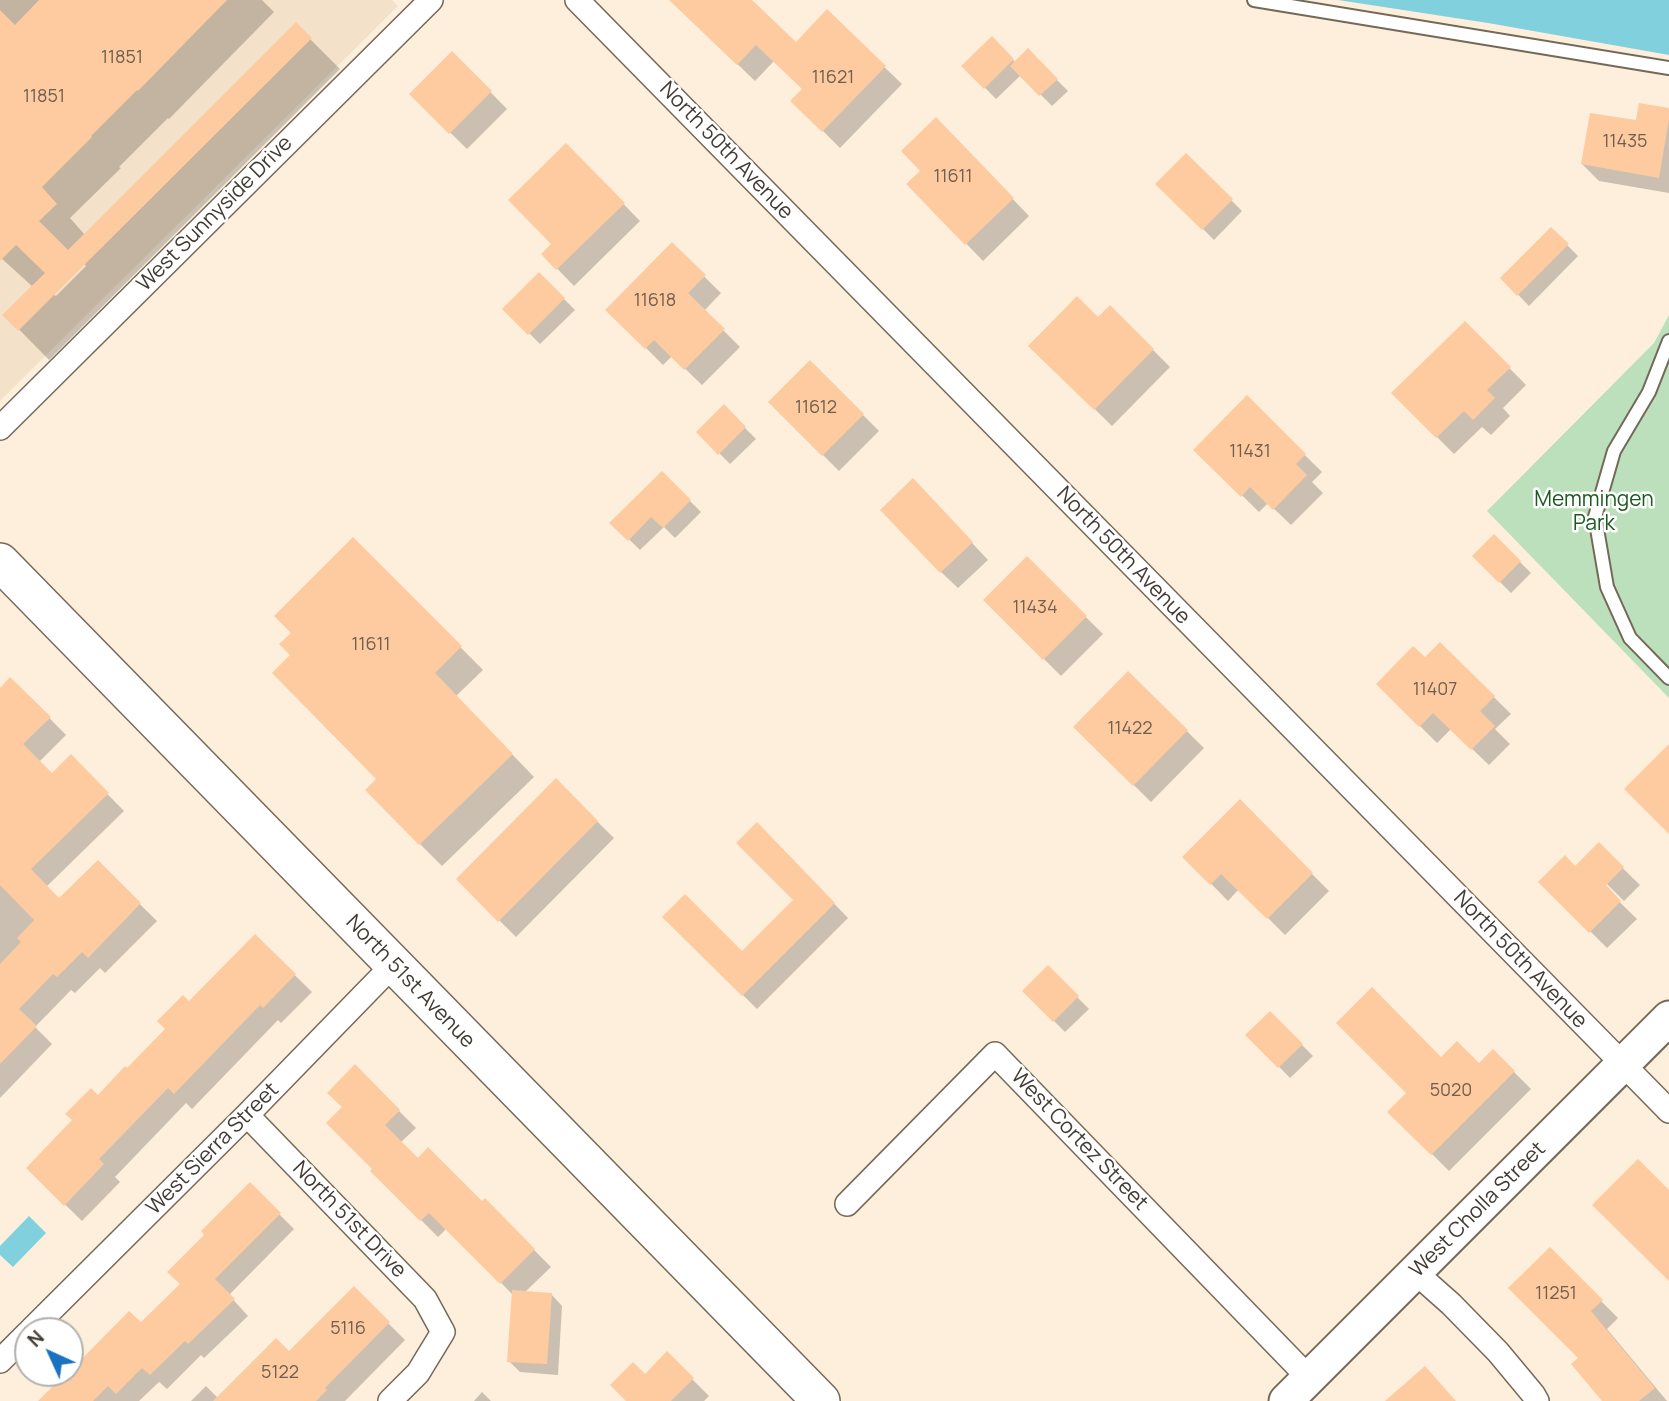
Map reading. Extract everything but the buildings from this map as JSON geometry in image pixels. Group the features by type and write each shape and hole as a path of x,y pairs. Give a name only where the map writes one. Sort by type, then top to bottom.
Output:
{"main road":[{"name":"North 51st Avenue","path":"0,562 821,1401"}],"street":[{"name":"West Sunnyside Drive","path":"0,428 431,0"},
{"name":"North 50th Avenue","path":"578,0 1669,1111"},
{"name":"West Sierra Street","path":"44,1317 393,965"},
{"name":"West Cholla Street","path":"1298,1390 1669,1018"},
{"name":"West Cortez Street","path":"847,1204 995,1054 1298,1390"},
{"name":"North 51st Drive","path":"247,1115 425,1299 443,1332 418,1373 390,1401"},
{"path":"1416,1273 1498,1352 1537,1401"},
{"name":"West Sierra Street","path":"0,1361 14,1347"}],"lane":[{"path":"1254,0 1669,68"},
{"path":"1669,341 1648,392 1614,451 1595,517 1607,587 1630,638 1669,678"}],"shaded area":[{"path":"0,0 392,0 398,6 0,401"}],"green space":[{"name":"Memmingen Park","path":"1669,315 1669,698 1487,511 1654,343"}],"water":[{"path":"1338,0 1669,0 1669,55 1488,23"},
{"path":"29,1216 46,1233 13,1267 0,1255 0,1246"}]}
